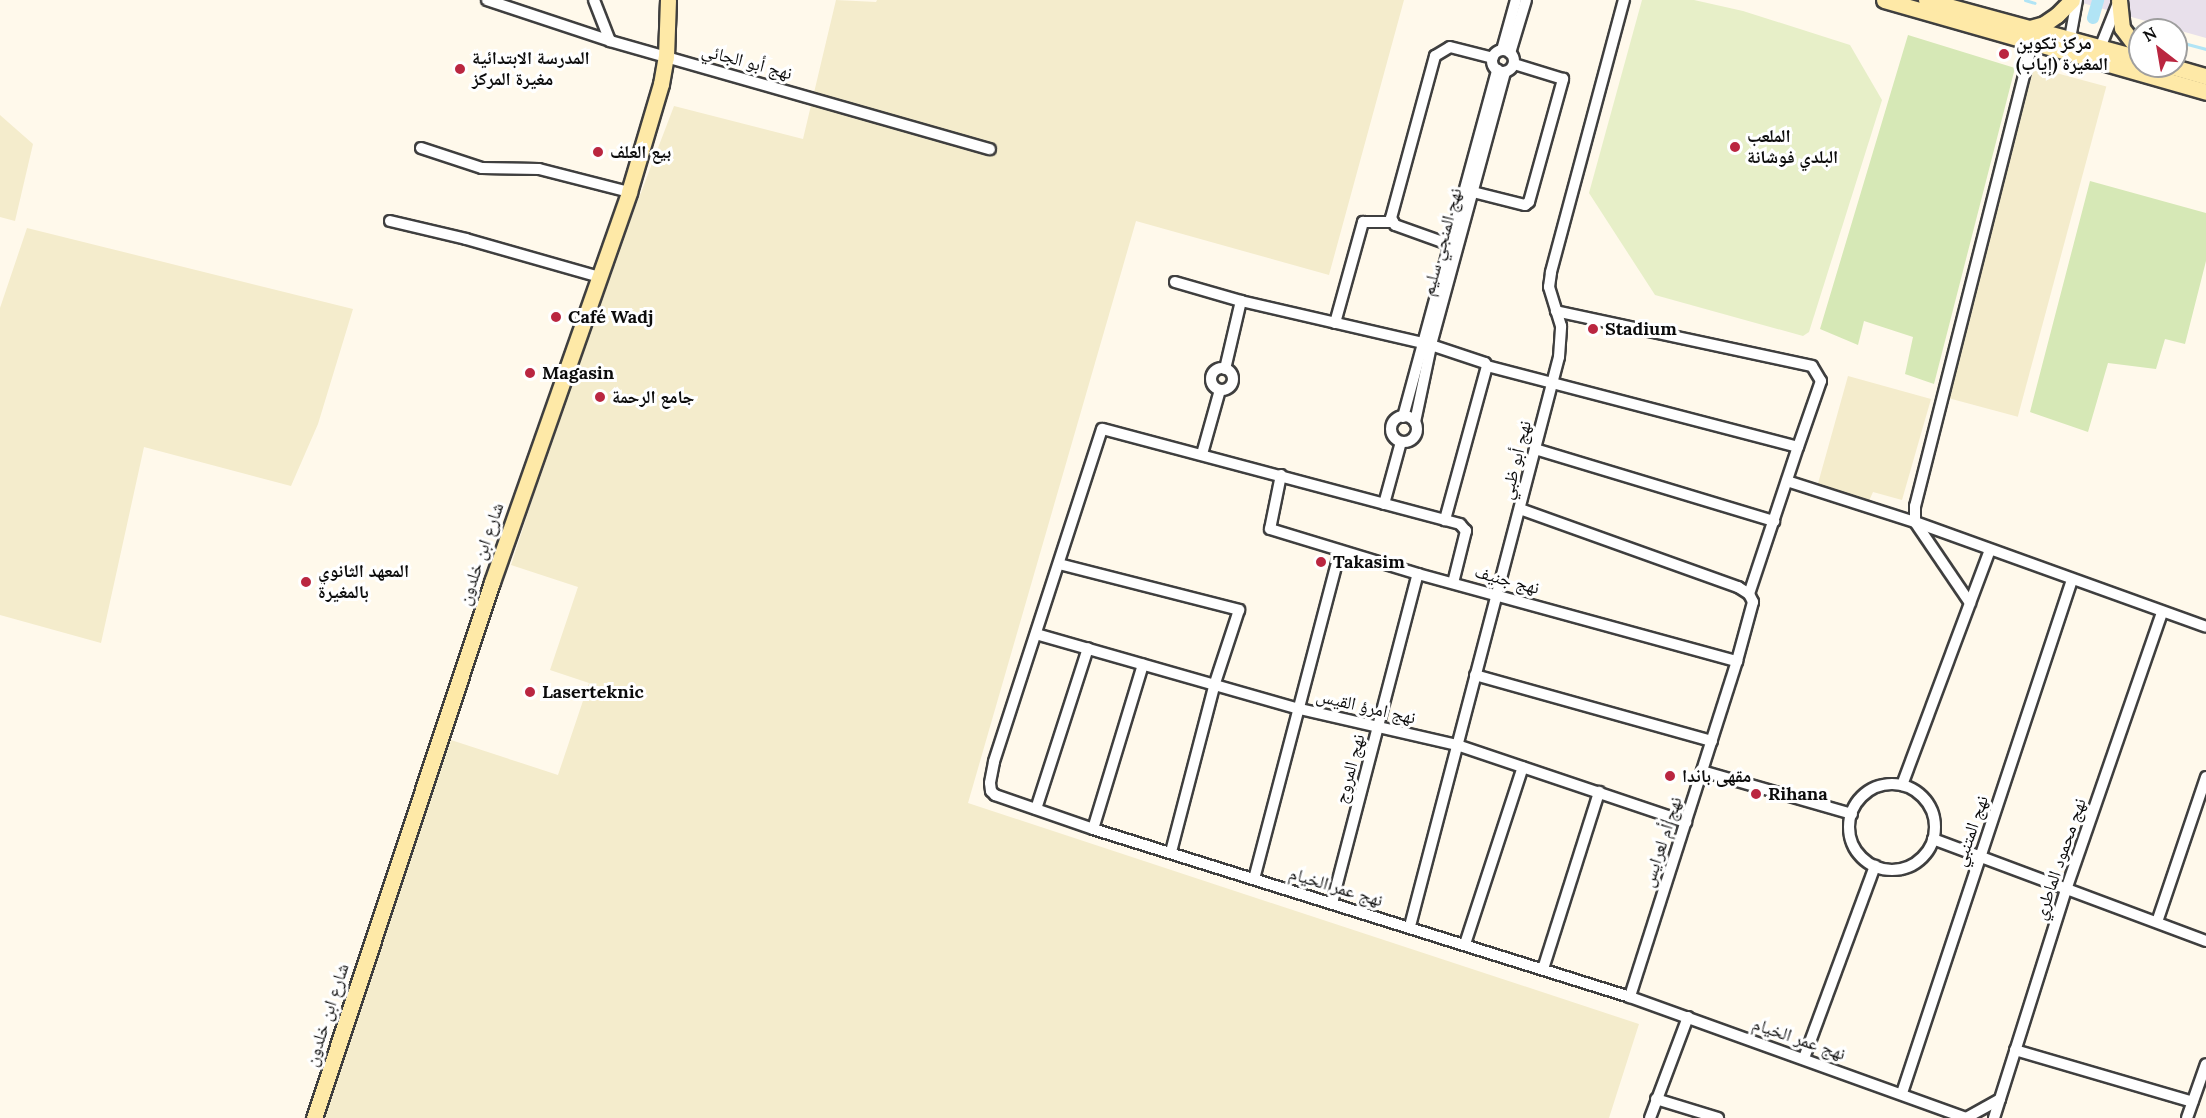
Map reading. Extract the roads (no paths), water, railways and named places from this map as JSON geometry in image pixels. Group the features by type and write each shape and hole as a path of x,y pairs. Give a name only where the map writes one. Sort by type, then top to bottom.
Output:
{"street":[{"name":"نهج أبو الجائي","path":"487,0 610,41 990,149"},
{"path":"594,0 610,41"},
{"name":"شارع ابن خلدون","path":"314,1118 495,571 629,192 661,84 666,57 668,0"},
{"path":"1468,191 1525,205 1529,202 1563,79 1514,64 1506,51 1516,0"},
{"path":"1393,222 1391,218 1436,56 1450,47 1493,58 1506,51 1526,0"},
{"name":"نهج أبو ظبي","path":"1410,926 1553,381 1562,337 1550,287 1551,272 1624,0"},
{"path":"1884,0 2032,44 2069,47"},
{"path":"1926,0 2030,28 2069,47 2206,92"},
{"path":"2030,28 2044,24 2072,0"},
{"path":"2069,47 2077,0"},
{"path":"2098,55 2119,0"},
{"path":"2119,0 2122,28 2128,36"},
{"path":"1970,603 1915,522 1915,506 2032,44"},
{"path":"2098,55 2128,57"},
{"path":"1493,58 1501,71 1514,64"},
{"name":"نهج المنجي سليم","path":"1403,417 1426,344 1501,71"},
{"path":"2188,71 2206,76"},
{"path":"421,148 482,168 539,169 629,192"},
{"name":"نهج المنجي سليم","path":"1414,422 1426,344 1448,244 1468,191"},
{"path":"390,220 599,277"},
{"path":"1335,323 1363,222 1393,222 1448,244"},
{"path":"1175,282 1426,344 1487,366 1553,381 1798,447"},
{"path":"1225,369 1241,300"},
{"name":"نهج أم لعرايس","path":"1556,311 1812,366 1821,381 1749,594 1753,602 1752,611 1630,997"},
{"path":"1445,520 1487,366"},
{"path":"1225,369 1232,374 1233,382 1228,389 1220,390 1213,385 1212,377 1217,370 1225,369"},
{"path":"1220,390 1202,454 1445,520 1466,528 1454,583"},
{"path":"1403,417 1414,422 1417,430 1414,438 1401,442 1394,437 1392,429 1395,421 1403,417"},
{"name":"نهج عمر الخيام","path":"1202,454 1102,429 990,783 995,795 1092,829 1410,926 1630,997 1902,1093 1966,1118"},
{"path":"1384,504 1401,442"},
{"path":"1535,449 1774,521"},
{"name":"نهج جنيف","path":"1281,475 1270,529 1418,574 1496,593 1737,661"},
{"path":"1787,481 1915,522 2206,627"},
{"path":"1520,509 1738,587 1749,594"},
{"path":"1902,785 1990,550"},
{"path":"1254,879 1340,551"},
{"path":"1059,564 1239,610 1215,682 1171,852"},
{"name":"نهج المروج","path":"1332,903 1418,574"},
{"name":"نهج المتنبي","path":"1902,1093 2072,580"},
{"name":"نهج محمود الماطري","path":"1994,1118 2067,887 2162,613"},
{"name":"نهج امرؤ القيس","path":"1036,634 1215,682 1300,709 1456,745 1686,822"},
{"path":"1036,808 1088,648"},
{"path":"1092,829 1143,664"},
{"path":"1474,675 1712,741"},
{"path":"1465,944 1523,767"},
{"path":"1702,771 1851,814"},
{"path":"2157,922 2206,777"},
{"path":"1885,784 1902,785 1918,792 1929,805 1935,821 1933,839 1925,854 1910,865 1893,869 1875,866 1866,860 1855,847 1850,831 1851,814 1860,799 1874,788 1885,784"},
{"path":"1543,969 1599,792"},
{"path":"1933,839 2067,887 2206,941"},
{"path":"1804,1058 1875,866"},
{"path":"1650,1118 1688,1017"},
{"path":"2015,1050 2193,1102"},
{"path":"2187,1118 2206,1064"},
{"path":"1966,1118 2000,1099"},
{"path":"1656,1100 1718,1118"}],"waterway":[{"path":"2025,0 2035,3"},
{"path":"2093,18 2098,0"},
{"path":"2188,44 2206,49"}],"place":[{"name":"مركز تكوين المغيرة (إياب)","path":"2004,54"},
{"name":"المدرسة الابتدائية مغيرة المركز","path":"460,69"},
{"name":"الملعب البلدي فوشانة","path":"1735,147"},
{"name":"بيع العلف","path":"598,152"},
{"name":"Café Wadj","path":"556,317"},
{"name":"Stadium","path":"1593,329"},
{"name":"Magasin","path":"530,373"},
{"name":"جامع الرحمة","path":"600,397"},
{"name":"Takasim","path":"1321,562"},
{"name":"المعهد الثانوي بالمغيرة","path":"306,582"},
{"name":"Laserteknic","path":"530,692"},
{"name":"مقهى باندا","path":"1670,776"},
{"name":"Rihana","path":"1756,794"}]}
